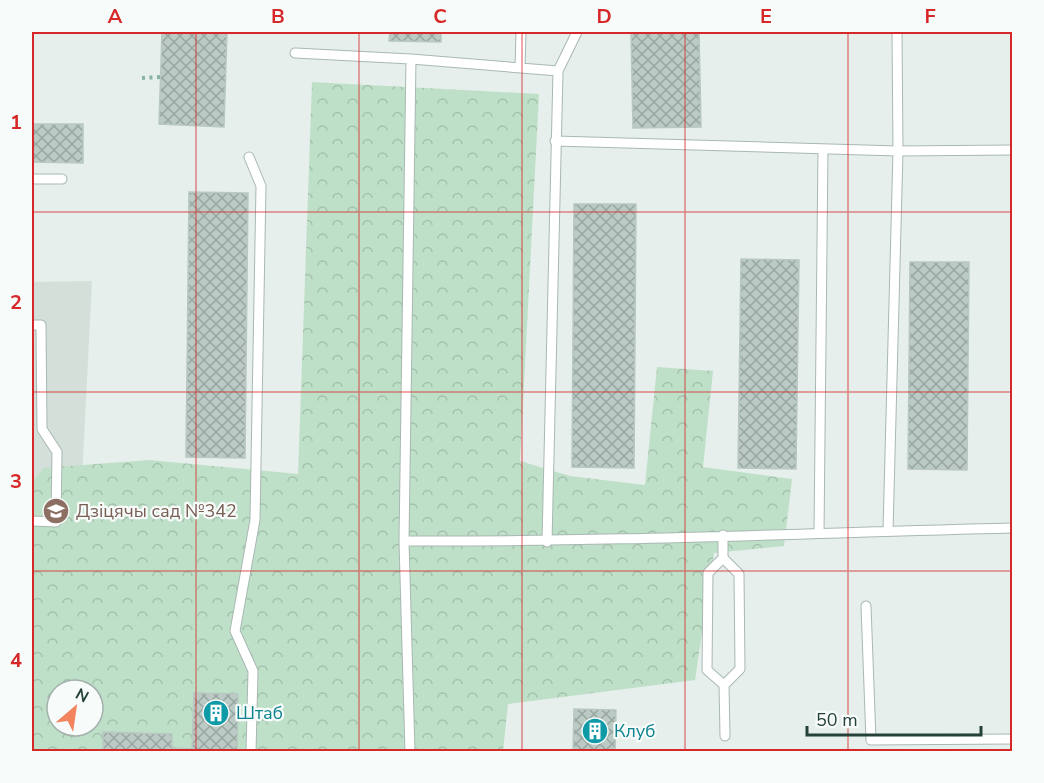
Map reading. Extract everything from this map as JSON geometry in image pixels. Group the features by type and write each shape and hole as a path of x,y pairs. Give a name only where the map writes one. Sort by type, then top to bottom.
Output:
{"lane":[{"path":"520,68 521,32"},
{"path":"547,542 558,71 577,32"},
{"path":"888,531 898,151 897,32"},
{"path":"295,53 411,59 558,71"},
{"path":"410,752 404,541 411,59"},
{"path":"555,141 898,151 1012,150"},
{"path":"819,533 823,149"},
{"path":"249,157 261,186 255,520 235,631 253,671 250,752"},
{"path":"32,179 62,179"},
{"path":"32,325 41,325 42,429 57,452 57,476 56,522 32,521"},
{"path":"404,541 547,542 1012,528"},
{"path":"723,535 723,558 739,574 740,669 724,685 724,735"},
{"path":"723,558 708,573 707,670 724,685"},
{"path":"866,606 871,740 1012,739"}],"path":[{"path":"142,78 161,77"}],"shaded area":[{"name":"Дзіцячы сад №342","path":"92,281 75,618 32,616 32,282"}],"green space":[{"path":"312,82 539,94 520,461 570,476 645,485 657,367 713,371 703,467 792,479 784,546 714,553 695,680 508,704 503,751 32,752 32,484 43,468 149,460 298,474"}],"building":[{"path":"162,32 227,32 224,127 159,124"},
{"path":"390,32 441,32 441,42 389,41"},
{"path":"631,32 699,32 701,127 633,128"},
{"path":"32,124 83,124 83,163 32,162"},
{"path":"189,192 248,193 245,458 186,457"},
{"path":"574,204 636,204 634,468 572,467"},
{"path":"741,259 799,260 796,469 738,468"},
{"path":"910,262 969,262 967,470 908,469"},
{"name":"Штаб","path":"194,693 238,694 237,752 103,752 103,738 105,738 105,732 172,734 172,748 192,749"},
{"name":"Клуб","path":"574,709 616,710 615,752 573,752"}],"place":[{"name":"Дзіцячы сад №342","path":"56,511"},
{"name":"Штаб","path":"216,713"},
{"name":"Клуб","path":"595,731"}]}
